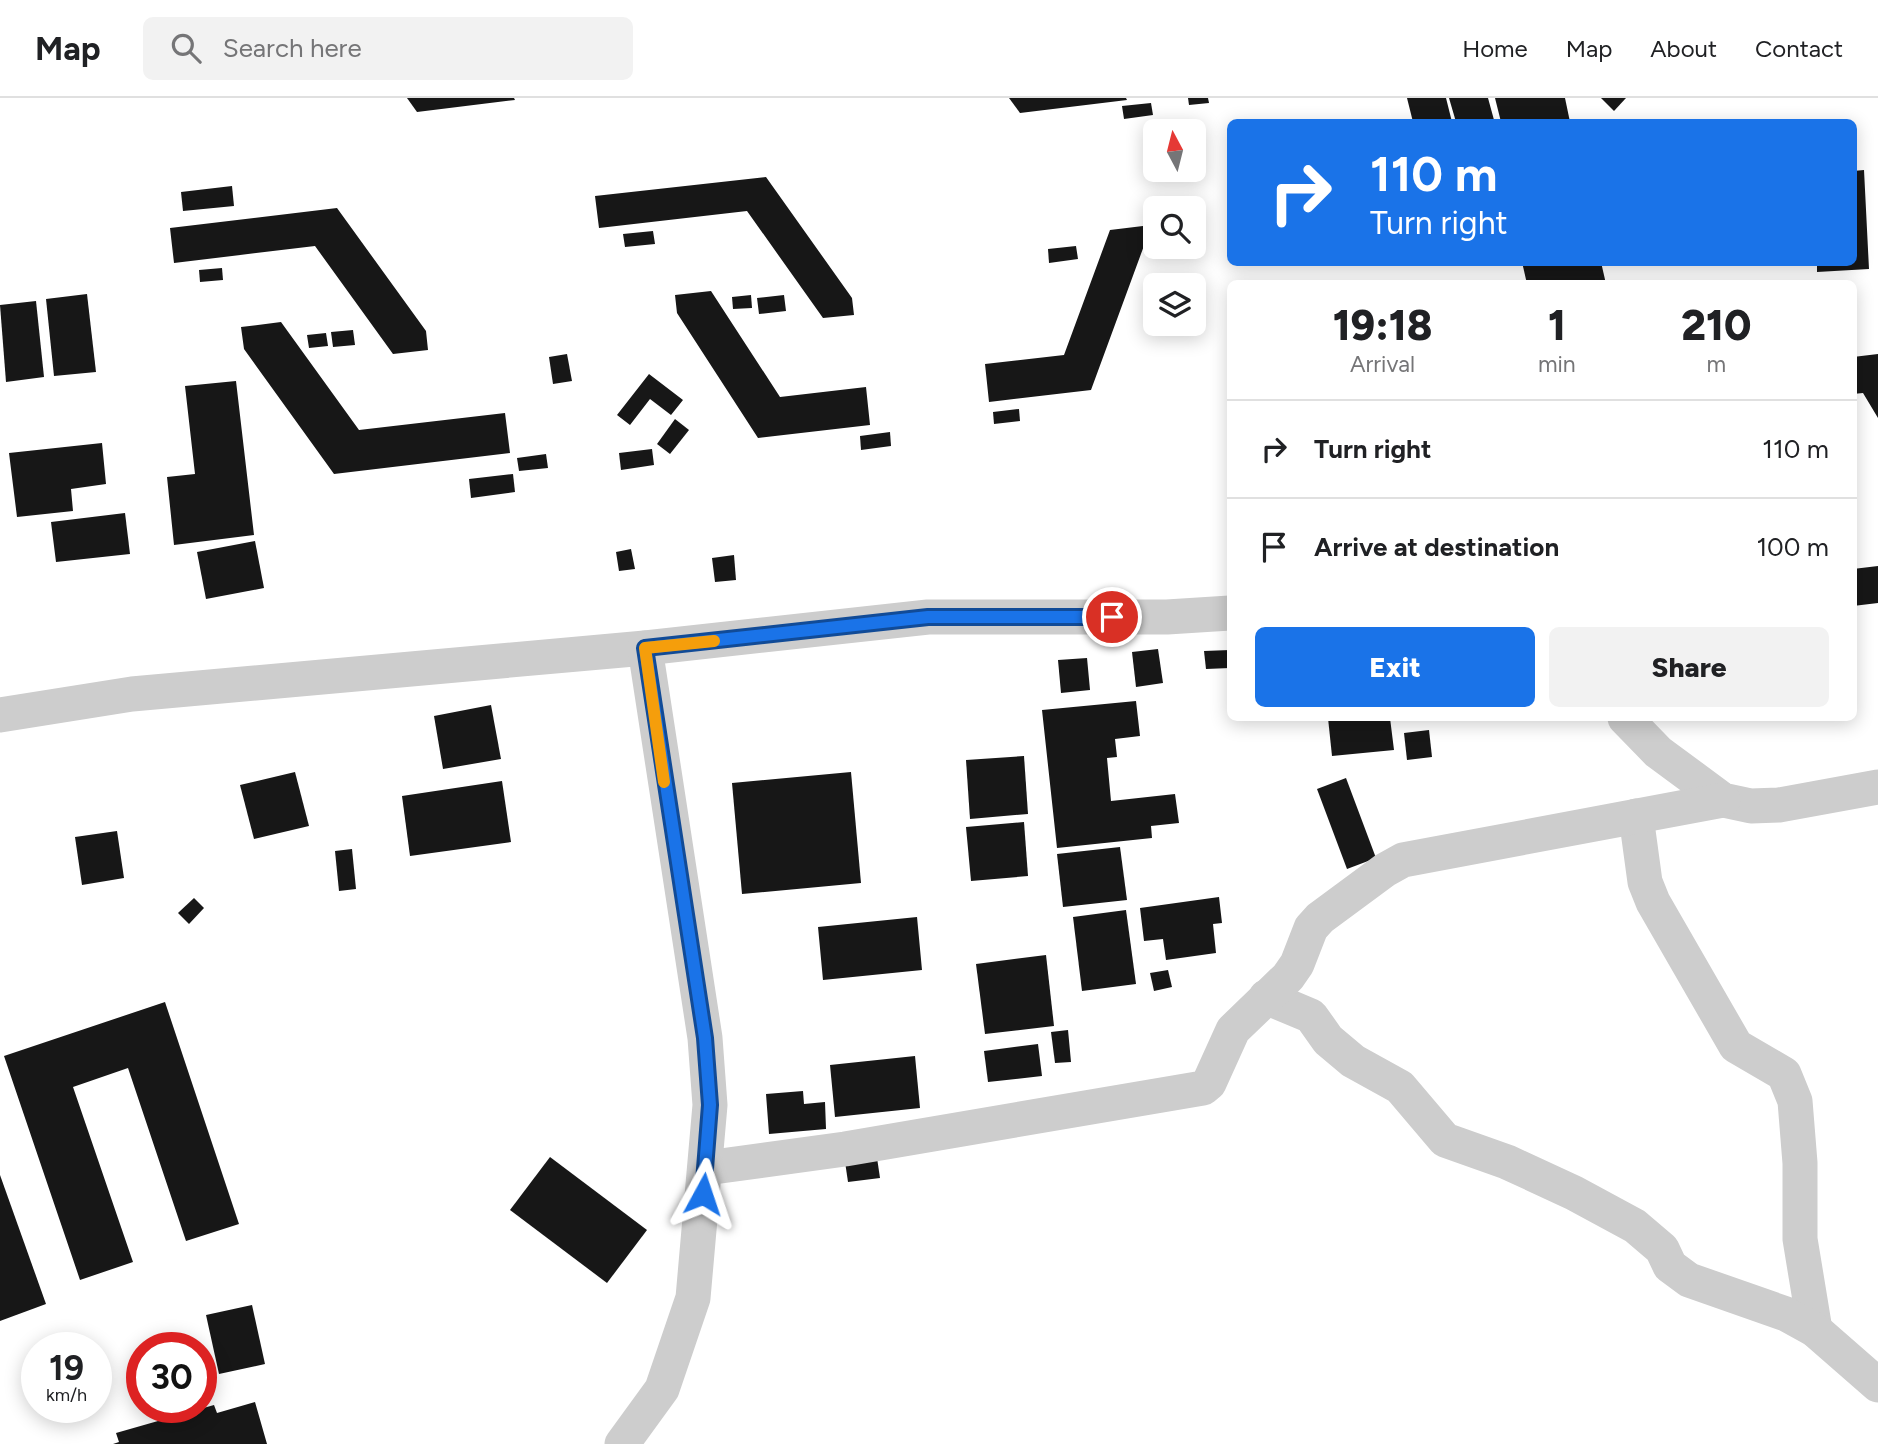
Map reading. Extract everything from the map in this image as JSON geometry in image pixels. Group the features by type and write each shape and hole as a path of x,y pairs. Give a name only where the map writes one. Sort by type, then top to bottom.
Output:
{"street":[{"path":"0,716 132,694 645,648 928,617 1167,617 1227,613"},
{"path":"622,1444 662,1389 693,1298 710,1105 705,1038 645,648"},
{"path":"1628,721 1658,752 1723,800"},
{"path":"706,1168 845,1149 1195,1091 1209,1083 1233,1030 1288,977 1297,964 1311,928 1320,918 1385,870 1404,860 1723,800 1751,806 1779,805 1878,787"},
{"path":"1636,816 1645,882 1653,902 1736,1046 1784,1074 1795,1101 1800,1163 1800,1239 1815,1330"},
{"path":"1266,997 1311,1016 1328,1040 1353,1060 1400,1087 1445,1140 1507,1162 1574,1193 1635,1226 1662,1249 1670,1266 1689,1280 1786,1314 1815,1330 1878,1385"}],"building":[{"path":"407,98 514,98 515,100 417,112"},
{"path":"1009,98 1126,98 1127,100 1020,113"},
{"path":"1188,98 1208,98 1209,103 1189,105"},
{"path":"1407,98 1446,98 1451,119 1412,119"},
{"path":"1449,98 1488,98 1494,119 1455,119"},
{"path":"1495,98 1565,98 1569,119 1500,119"},
{"path":"1601,98 1626,98 1614,111"},
{"path":"1151,103 1153,115 1124,119 1122,106"},
{"path":"1864,170 1869,269 1817,272 1817,266 1857,266 1857,171"},
{"path":"766,177 852,298 854,315 823,318 747,211 599,228 595,196"},
{"path":"232,186 234,206 183,211 181,192"},
{"path":"337,208 426,331 428,350 393,354 315,246 174,263 170,228"},
{"path":"1143,226 1143,248 1091,390 989,402 985,364 1064,355 1110,230"},
{"path":"653,231 655,244 625,247 623,234"},
{"path":"1076,246 1078,259 1049,263 1048,249"},
{"path":"1523,266 1602,266 1605,280 1526,280"},
{"path":"222,268 223,280 200,282 199,270"},
{"path":"711,291 780,397 866,387 870,425 758,438 677,313 675,295"},
{"path":"87,294 96,372 54,376 46,299"},
{"path":"751,295 752,308 733,309 732,297"},
{"path":"784,295 786,311 759,314 757,298"},
{"path":"36,301 44,377 6,382 0,305"},
{"path":"281,322 359,430 505,413 510,453 334,474 244,349 241,327"},
{"path":"353,330 355,345 333,347 331,332"},
{"path":"326,333 328,346 309,348 307,335"},
{"path":"567,354 572,381 553,384 549,357"},
{"path":"1878,354 1878,418 1863,393 1857,394 1857,357"},
{"path":"649,374 683,400 671,415 650,399 630,425 617,415"},
{"path":"236,381 254,535 174,545 167,477 195,474 185,386"},
{"path":"1019,409 1020,421 994,424 993,412"},
{"path":"675,419 689,430 670,454 657,444"},
{"path":"890,432 891,446 861,450 860,436"},
{"path":"102,443 106,484 71,489 73,511 17,517 9,453"},
{"path":"652,449 654,465 621,470 619,453"},
{"path":"546,454 548,468 519,471 517,458"},
{"path":"513,474 515,492 471,498 469,479"},
{"path":"125,513 130,554 56,562 51,522"},
{"path":"255,541 264,588 206,599 197,552"},
{"path":"631,549 635,569 619,571 616,552"},
{"path":"734,555 736,580 715,582 712,558"},
{"path":"1878,566 1878,603 1857,606 1857,569"},
{"path":"1158,649 1163,683 1136,687 1132,652"},
{"path":"1227,650 1227,668 1206,669 1204,651"},
{"path":"1087,658 1090,690 1061,693 1058,660"},
{"path":"1136,701 1140,736 1115,739 1117,757 1107,758 1111,801 1175,794 1179,823 1151,826 1152,838 1057,848 1042,710"},
{"path":"491,705 501,759 443,769 434,716"},
{"path":"1328,721 1390,721 1394,750 1332,756"},
{"path":"1429,730 1432,757 1407,760 1404,733"},
{"path":"1024,756 1028,814 970,819 966,760"},
{"path":"295,772 309,826 254,839 240,785"},
{"path":"851,772 861,883 742,894 732,783"},
{"path":"1346,778 1376,858 1347,869 1317,789"},
{"path":"502,781 511,842 410,856 402,796"},
{"path":"1024,822 1028,876 971,881 966,827"},
{"path":"117,831 124,878 82,885 75,837"},
{"path":"1120,847 1127,900 1063,907 1057,854"},
{"path":"352,849 356,889 339,891 335,851"},
{"path":"1219,897 1222,923 1213,924 1216,953 1166,960 1163,939 1144,941 1140,908"},
{"path":"194,898 204,908 189,924 178,913"},
{"path":"1126,910 1136,984 1082,991 1073,917"},
{"path":"917,917 922,970 823,980 818,927"},
{"path":"1046,955 1054,1026 985,1034 976,964"},
{"path":"1168,970 1172,987 1154,991 1150,973"},
{"path":"165,1002 239,1224 186,1241 128,1068 73,1087 133,1262 80,1280 4,1056"},
{"path":"1068,1030 1071,1062 1055,1063 1051,1032"},
{"path":"1038,1044 1042,1076 988,1082 984,1051"},
{"path":"915,1056 920,1108 835,1117 830,1065"},
{"path":"803,1091 804,1104 825,1102 826,1129 769,1134 766,1094"},
{"path":"876,1151 880,1178 848,1182 844,1155"},
{"path":"550,1157 647,1230 607,1283 510,1210"},
{"path":"0,1175 46,1304 0,1321"},
{"path":"252,1305 265,1364 219,1374 217,1332 210,1332 206,1315"},
{"path":"255,1402 267,1444 113,1444 119,1442 116,1433 151,1423 217,1423 217,1413"}],"slow traffic":[{"path":"664,782 645,648 714,641"}],"route":[{"path":"703,1194 710,1105 705,1038 645,648 928,617 1112,617"}]}
